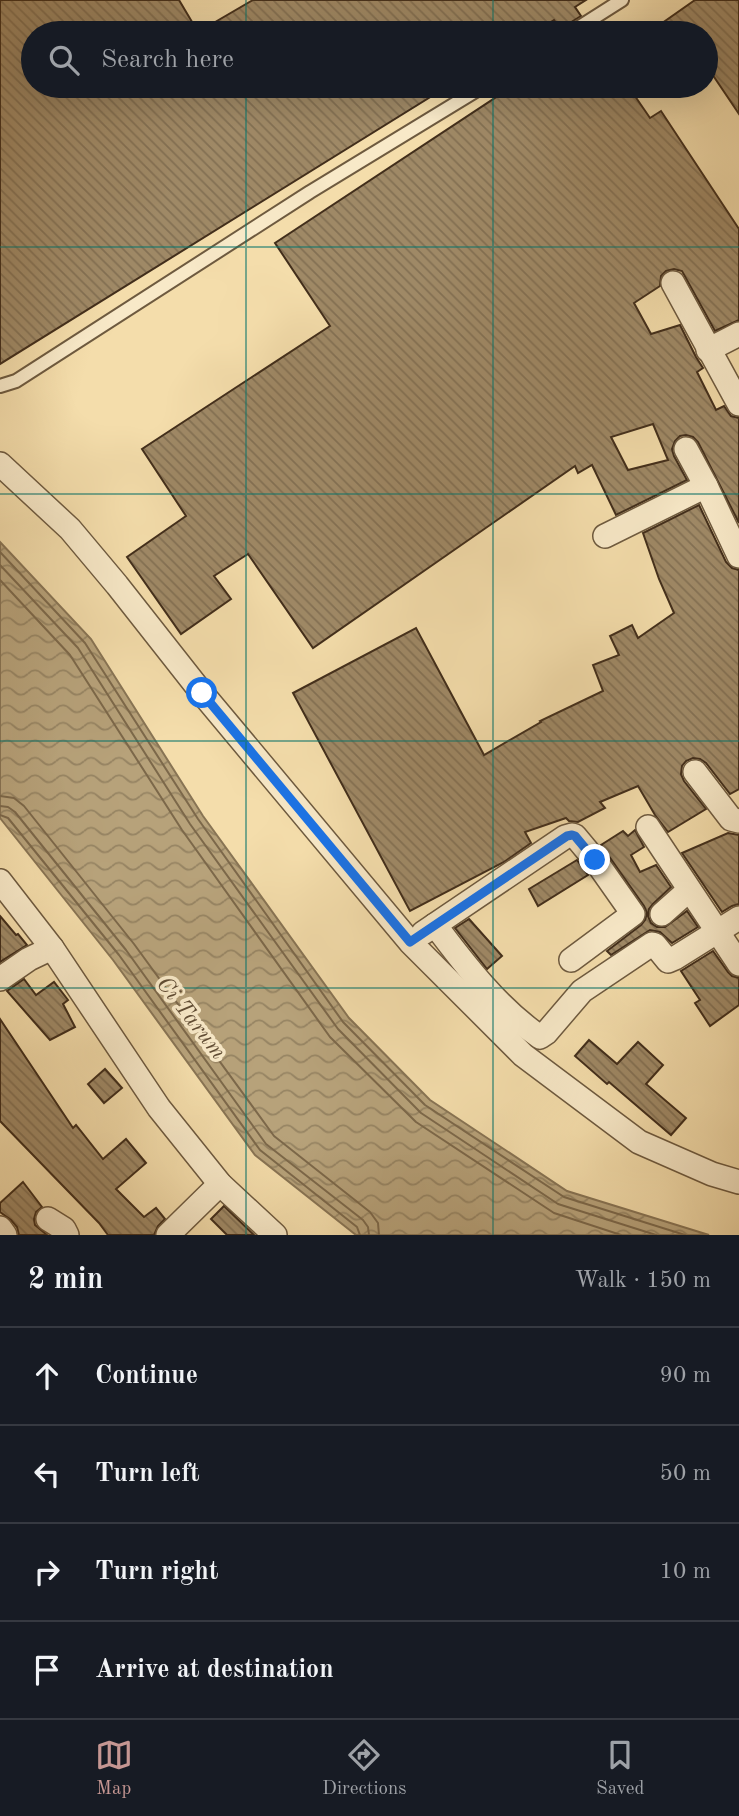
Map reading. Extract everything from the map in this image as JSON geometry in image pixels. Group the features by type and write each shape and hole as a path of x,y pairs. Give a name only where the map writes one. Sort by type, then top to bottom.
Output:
{"street":[{"path":"673,283 739,404"},
{"path":"709,350 739,334"},
{"path":"686,449 739,556"},
{"path":"0,464 70,529 202,693 410,942 523,1055 639,1142 712,1174 739,1182"},
{"path":"605,536 706,486"},
{"path":"695,772 731,819 739,821"},
{"path":"648,827 739,964"},
{"path":"410,942 565,837 572,835 595,860 633,914 571,960"},
{"path":"0,881 52,948 159,1108 220,1184 275,1235"},
{"path":"662,914 689,890"},
{"path":"435,925 464,963 501,1003 520,1023 540,1037 582,991 652,944 668,961 739,918"},
{"path":"0,979 29,959 52,948"},
{"path":"168,1235 220,1184"},
{"path":"48,1219 64,1229 67,1235"},
{"path":"0,1228 5,1235"}],"lane":[{"path":"589,21 622,0"},
{"path":"0,386 16,381 310,192 464,98"}],"water":[{"name":"Ci Tarum","path":"0,542 91,639 203,816 349,1018 430,1100 567,1191 709,1235 356,1235 255,1155 113,960 0,818"}],"building":[{"path":"0,0 179,0 191,21 21,21 21,98 429,98 0,364"},
{"path":"253,0 586,0 575,7 581,16 573,21 217,21"},
{"path":"695,0 739,0 739,114 718,83 718,21 665,21"},
{"path":"495,98 636,98 650,118 661,111 739,229 739,320 715,331 682,271 674,269 661,276 660,286 634,303 651,334 680,325 703,368 697,372 716,410 724,406 731,416 739,418 739,523 698,442 693,437 680,436 672,449 687,480 616,515 592,465 578,473 575,466 313,648 248,554 214,576 231,599 181,634 127,557 186,516 142,449 330,326 275,243","holes":["653,424 668,460 628,470 611,437"]},
{"path":"699,505 726,562 739,570 739,789 730,794 706,763 693,758 682,766 681,774 706,809 668,832 638,786 600,802 605,808 578,822 566,818 525,832 531,843 504,862 410,911 293,693 416,628 484,755 540,721 603,691 593,665 619,655 610,636 632,625 638,638 674,613 643,533"},
{"path":"635,830 644,847 631,855 640,872 656,865 671,887 649,909 651,923 657,927 665,927 687,911 698,927 672,943 660,932 650,930 611,955 607,951 641,925 647,913 601,845 623,831 628,836"},
{"path":"728,833 739,835 739,904 722,912 682,853"},
{"path":"577,860 588,875 538,906 529,889"},
{"path":"0,916 27,945 0,962"},
{"path":"469,919 502,956 487,969 455,928"},
{"path":"713,951 728,972 739,978 739,1005 710,1026 695,1003 700,1000 681,971"},
{"path":"24,979 36,995 54,982 68,1000 63,1004 75,1027 50,1040 7,991"},
{"path":"0,1019 73,1128 76,1125 103,1159 126,1139 146,1163 116,1189 144,1217 156,1208 165,1219 154,1235 108,1235 0,1121"},
{"path":"589,1040 617,1064 638,1042 663,1065 646,1084 686,1118 671,1135 575,1056"},
{"path":"105,1069 122,1088 104,1103 88,1084"},
{"path":"23,1182 42,1207 36,1212 35,1225 47,1235 19,1235 17,1227 0,1212 0,1203"},
{"path":"224,1206 254,1235 227,1235 211,1219"}],"route":[{"path":"202,693 410,942 567,836 575,836 595,860"}]}
